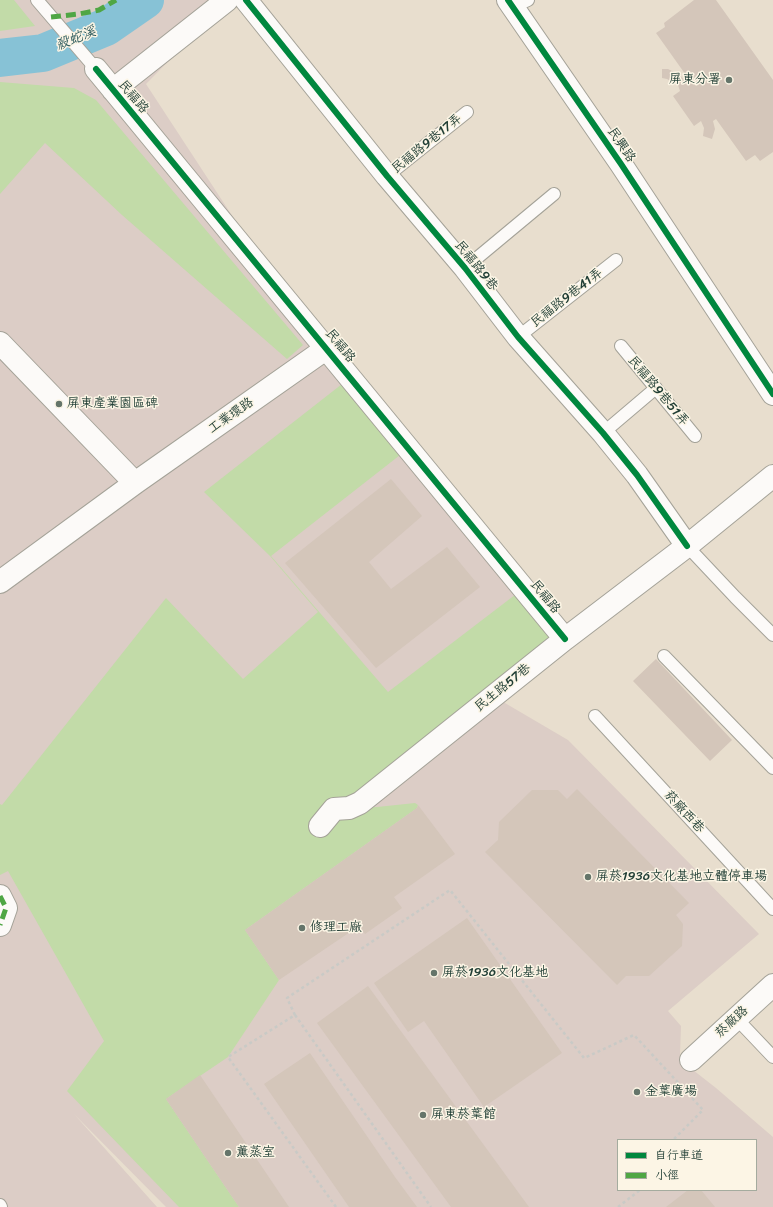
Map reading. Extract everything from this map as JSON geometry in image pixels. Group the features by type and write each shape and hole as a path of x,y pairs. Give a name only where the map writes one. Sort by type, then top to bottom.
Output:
{"street":[{"name":"民福路","path":"113,90 227,0"},
{"name":"民福路9巷","path":"246,0 387,176 465,268 518,337 603,433 637,475 687,546"},
{"name":"民興路","path":"516,2 713,305 773,394"},
{"name":"民福路","path":"96,69 565,638"},
{"path":"0,343 135,483"},
{"name":"工業環路","path":"0,582 135,483 327,348"},
{"name":"民生路57巷","path":"320,826 334,809 349,808 360,803 565,638 687,546 773,477"},
{"path":"0,896 6,908 0,925"},
{"name":"菸廠路","path":"691,1060 773,985"}],"lane":[{"path":"37,0 96,69"},
{"name":"民福路9巷17弄","path":"387,176 467,112"},
{"path":"465,268 554,194"},
{"name":"民福路9巷41弄","path":"518,337 616,260"},
{"name":"民福路9巷51弄","path":"621,346 695,436"},
{"path":"603,433 656,388"},
{"path":"687,546 735,598 773,635"},
{"path":"664,656 773,768"},
{"name":"菸廠西巷","path":"594,716 773,909"},
{"path":"736,1018 773,1056"}],"path":[{"path":"431,1207 295,1015 287,998 450,890 584,1058 634,1035 672,1076 702,1110 674,1139"},
{"path":"295,1015 228,1057 336,1207"},
{"path":"618,1207 639,1191"}],"shaded area":[{"path":"0,0 229,0 146,84 318,347 554,634 493,696 568,740 759,934 668,1011 681,1026 680,1055 693,1070 773,1137 773,1207 166,1207 74,1114 157,1207 0,1207"}],"green space":[{"path":"0,0 14,0 35,26 0,31"},
{"path":"0,82 74,88 96,100 303,345 287,359 122,215 45,143 0,194"},
{"path":"351,377 409,448 271,556 388,692 524,588 565,639 349,808 415,803 418,805 417,808 245,930 279,980 228,1057 166,1099 239,1207 179,1207 67,1091 104,1041 8,871 0,875 0,804 2,805 166,598 243,679 318,612 270,556 204,492"}],"building":[{"name":"屏東分署","path":"694,0 716,0 773,80 773,152 760,161 755,155 746,161 716,119 713,121 715,129 712,139 703,136 704,128 701,121 694,126 673,96 680,91 678,85 662,78 662,69 668,69 680,75 685,81 688,78 656,33 665,27 664,23"},
{"path":"391,479 422,516 369,562 391,589 447,547 480,587 376,668 285,563"},
{"path":"656,659 732,740 710,761 633,681"},
{"name":"屏菸1936文化基地立體停車場","path":"577,789 689,903 676,915 683,924 682,946 649,976 626,976 617,985 485,852 498,840 499,822 532,790 558,790 567,799"},
{"path":"418,805 455,854 394,897 402,908 365,934 359,926 279,980 245,930 417,808"},
{"path":"467,918 562,1053 484,1107 424,1021 408,1032 374,983"},
{"name":"屏東菸葉館","path":"368,986 529,1207 451,1207 317,1023"},
{"path":"310,1053 417,1207 349,1207 264,1084"},
{"name":"薰蒸室","path":"200,1075 289,1207 239,1207 166,1099"},
{"path":"687,1191 702,1191 715,1207 666,1207"}],"waterway":[{"name":"殺蛇溪","path":"0,58 43,53 106,27 145,0"}],"marked path":[{"path":"51,17 99,10 116,0"},
{"path":"0,896 6,908 0,925"}],"cycle path":[{"path":"246,0 387,176 465,268 518,337 603,433 637,475 687,546"},
{"path":"508,0 621,164 773,394"},
{"path":"96,69 565,639"}],"place":[{"name":"屏東分署","path":"729,80"},
{"name":"屏東產業園區碑","path":"59,404"},
{"name":"屏菸1936文化基地立體停車場","path":"588,877"},
{"name":"修理工廠","path":"302,928"},
{"name":"屏菸1936文化基地","path":"434,973"},
{"name":"金葉廣場","path":"637,1092"},
{"name":"屏東菸葉館","path":"423,1115"},
{"name":"薰蒸室","path":"228,1153"}]}
